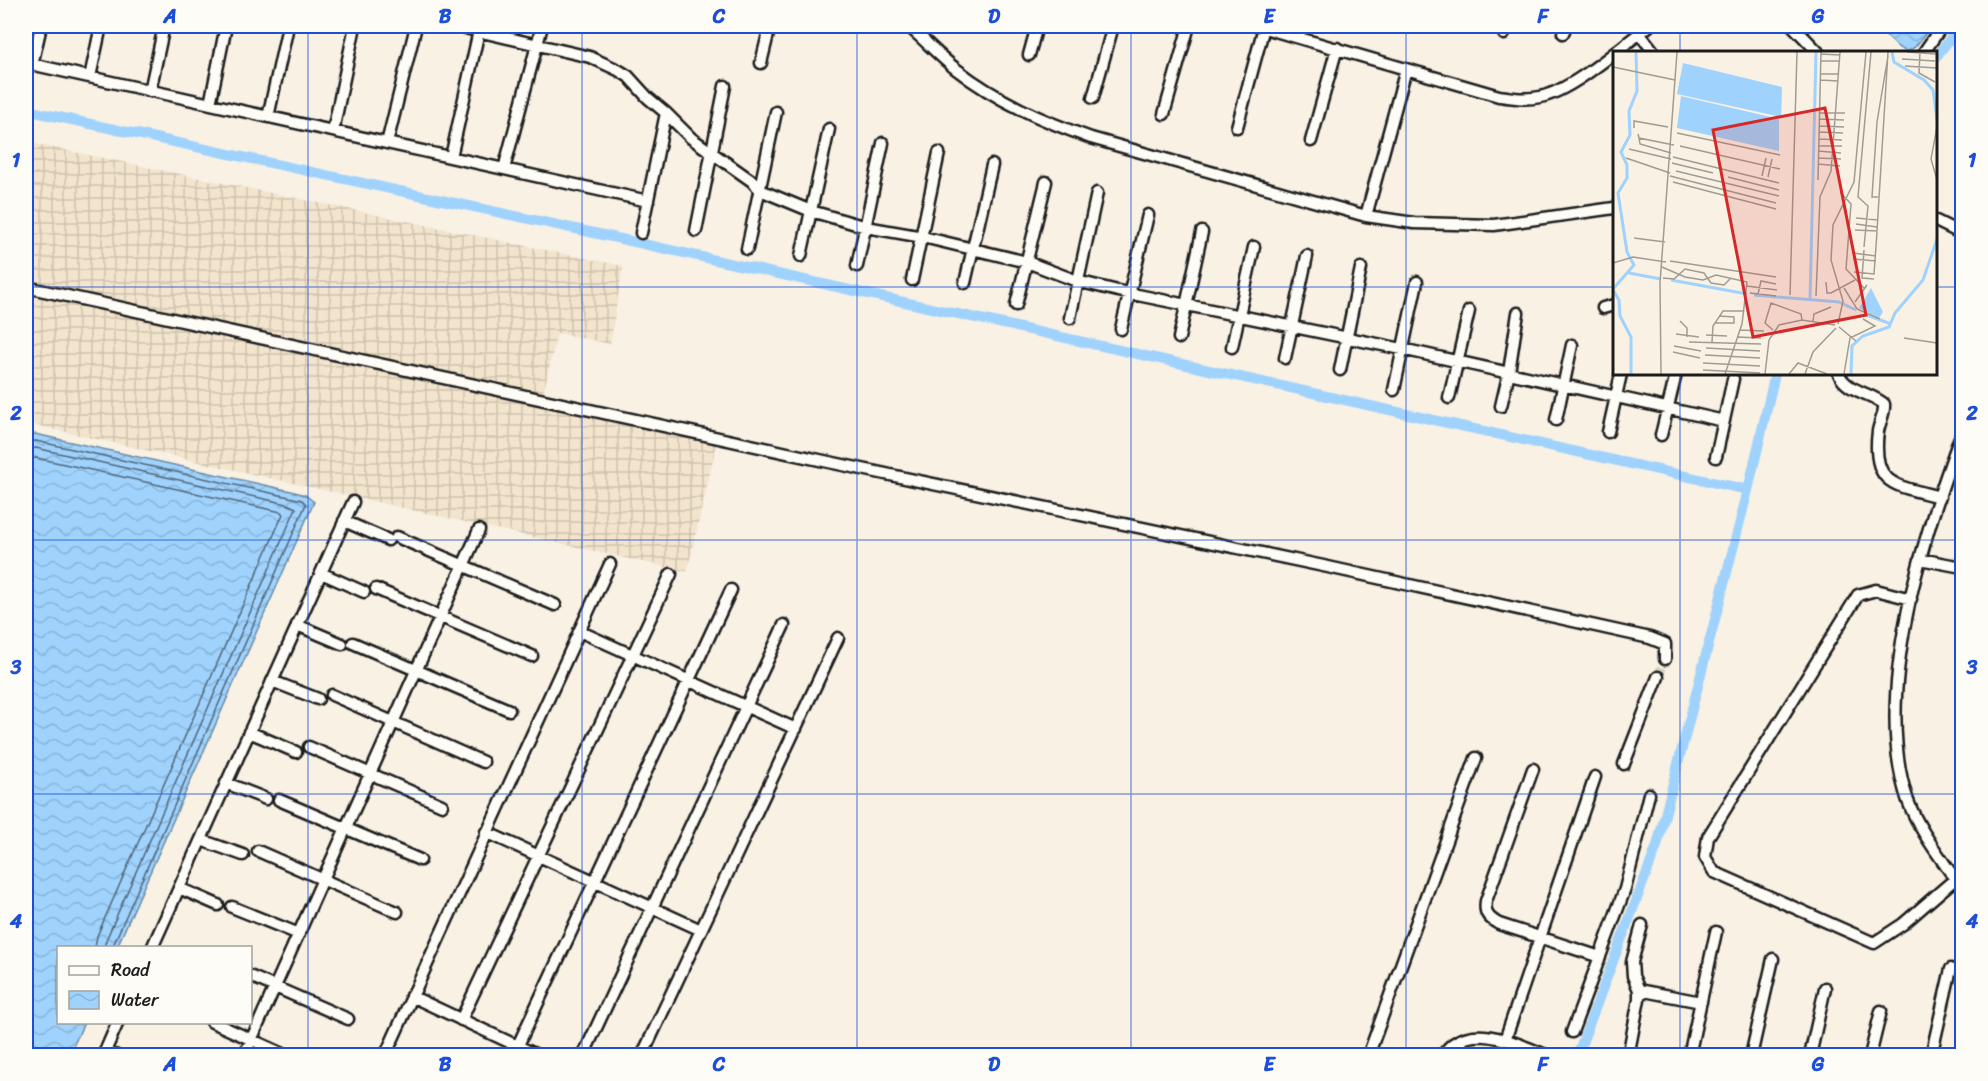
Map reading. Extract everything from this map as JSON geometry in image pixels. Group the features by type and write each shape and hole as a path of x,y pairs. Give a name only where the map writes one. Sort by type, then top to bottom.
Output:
{"street":[{"path":"41,26 29,64 648,201"},
{"path":"90,77 101,26"},
{"path":"150,91 164,26"},
{"path":"210,104 226,26"},
{"path":"268,117 288,26"},
{"path":"333,131 355,26"},
{"path":"387,143 416,26"},
{"path":"456,26 480,29 590,57 618,70 628,76 691,138 752,181 760,190 811,211 866,227 973,248 1027,262 1077,281 1509,372 1724,421"},
{"path":"504,169 542,26"},
{"path":"760,63 770,26"},
{"path":"908,26 955,69 1014,107 1051,124 1091,138 1366,216 1414,223 1494,225 1613,208"},
{"path":"1029,55 1037,26"},
{"path":"1093,98 1113,26"},
{"path":"1164,114 1189,26"},
{"path":"1237,127 1261,26 1498,96 1523,99 1541,97 1562,90 1613,52"},
{"path":"1615,51 1649,26"},
{"path":"1793,26 1817,51"},
{"path":"1925,51 1942,26"},
{"path":"451,158 480,29"},
{"path":"1639,33 1653,51"},
{"path":"1311,141 1336,48"},
{"path":"1366,216 1406,69"},
{"path":"696,231 725,86"},
{"path":"747,249 776,112"},
{"path":"641,233 666,113"},
{"path":"801,256 829,129"},
{"path":"857,266 883,143"},
{"path":"912,280 939,153"},
{"path":"965,283 992,165"},
{"path":"1016,305 1046,182"},
{"path":"1070,318 1097,193"},
{"path":"1121,329 1148,215"},
{"path":"1937,222 1962,234"},
{"path":"1179,338 1202,232"},
{"path":"1232,347 1254,247"},
{"path":"1285,358 1307,256"},
{"path":"1340,370 1361,267"},
{"path":"1394,390 1417,282"},
{"path":"26,287 1650,638 1665,644 1665,659"},
{"path":"1449,398 1469,310"},
{"path":"1501,406 1518,313"},
{"path":"1556,420 1572,345"},
{"path":"1608,432 1621,375"},
{"path":"1661,435 1676,375"},
{"path":"1840,375 1851,387 1884,404 1885,411 1879,423 1877,441 1877,461 1882,475 1889,482 1901,487 1940,497"},
{"path":"1716,457 1733,380"},
{"path":"1911,599 1876,590 1858,594 1708,837 1705,857 1714,872 1874,944 1959,883 1917,822 1905,789 1894,734 1895,695 1920,559 1962,435"},
{"path":"155,946 179,888 353,502"},
{"path":"344,521 464,565 555,605"},
{"path":"244,1056 479,530"},
{"path":"1920,559 1962,567"},
{"path":"385,1056 609,564"},
{"path":"321,573 364,592"},
{"path":"461,1020 670,574"},
{"path":"376,589 532,656"},
{"path":"515,1051 731,590"},
{"path":"583,1056 784,624"},
{"path":"297,625 417,670 509,710"},
{"path":"579,631 795,729"},
{"path":"642,1056 838,638"},
{"path":"1624,764 1658,677"},
{"path":"272,681 318,699"},
{"path":"332,695 483,762"},
{"path":"249,732 296,752"},
{"path":"309,747 442,805"},
{"path":"1368,1056 1476,758"},
{"path":"1533,769 1486,901 1485,911 1490,920 1499,924 1600,957"},
{"path":"1505,1040 1595,777"},
{"path":"226,783 266,799"},
{"path":"1572,1032 1624,889 1649,794"},
{"path":"279,800 420,860"},
{"path":"486,832 701,930"},
{"path":"201,840 243,855"},
{"path":"258,851 397,912"},
{"path":"179,888 218,905"},
{"path":"232,907 298,934"},
{"path":"1630,1046 1638,1010 1639,990 1633,976 1632,963 1642,925"},
{"path":"1689,1056 1716,932"},
{"path":"1751,1056 1773,959"},
{"path":"1931,1056 1951,969"},
{"path":"252,977 348,1019"},
{"path":"1810,1056 1825,988"},
{"path":"1639,990 1701,1002"},
{"path":"411,996 461,1020 515,1051 539,1056"},
{"path":"1870,1056 1881,1011"},
{"path":"117,1056 105,1053 118,1024"},
{"path":"214,1024 288,1056"},
{"path":"1442,1056 1448,1047 1463,1039 1478,1035 1492,1036 1535,1053 1549,1056"},
{"path":"1455,1056 1463,1039"}],"shaded area":[{"path":"26,142 623,266 610,344 557,333 542,399 718,438 687,572 26,423"}],"water":[{"path":"1876,26 1932,26 1915,47 1909,51 1899,48"},
{"path":"35,434 291,491 305,495 314,502 117,946 57,946 57,1024 84,1024 69,1055 26,1055 26,437"}],"waterway":[{"path":"1937,56 1960,26"},
{"path":"26,110 585,231 1748,490"},
{"path":"1577,1056 1657,846 1748,490 1775,375"}],"tunnel":[{"path":"1658,677 1665,659"}]}
